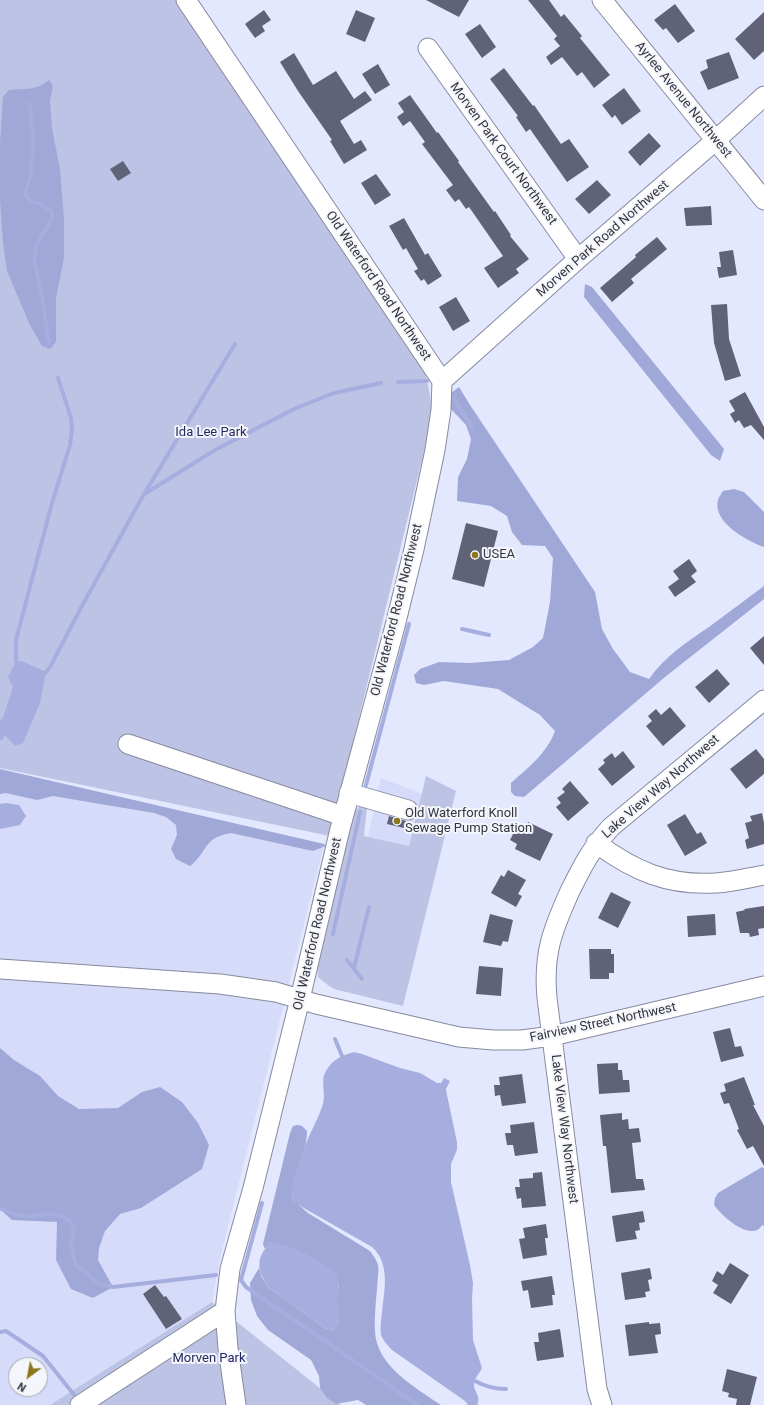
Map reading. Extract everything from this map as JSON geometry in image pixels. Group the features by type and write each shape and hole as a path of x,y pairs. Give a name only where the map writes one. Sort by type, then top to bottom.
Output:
{"street":[{"name":"Old Waterford Road Northwest","path":"186,0 442,381 441,410 435,450 414,549 343,816 300,999 228,1281 225,1311 236,1405"},
{"name":"Ayrlee Avenue Northwest","path":"602,0 764,200"},
{"name":"Morven Park Court Northwest","path":"428,48 578,259"},
{"name":"Morven Park Road Northwest","path":"442,381 578,259 715,141 764,96"},
{"name":"Lake View Way Northwest","path":"602,1405 596,1381 546,986 546,966 550,944 556,923 584,862 596,843 611,827 764,700"},
{"path":"128,744 343,816"},
{"path":"349,793 408,810"},
{"path":"596,843 631,866 652,876 674,881 696,884 717,883 764,875"},
{"name":"Fairview Street Northwest","path":"0,969 220,984 276,992 397,1023 459,1037 493,1040 522,1040 552,1036 764,987"},
{"path":"82,1404 225,1311"}],"shaded area":[{"path":"49,80 53,86 50,101 52,128 60,169 64,219 64,258 56,298 56,342 50,349 42,346 30,325 7,271 3,243 0,199 0,143 3,97 9,90 40,86"},
{"path":"585,284 592,287 724,449 720,461 711,455 584,297"},
{"path":"459,387 595,592 602,629 613,649 630,672 649,679 669,656 764,586 764,599 665,677 524,797 515,796 511,792 511,783 542,753 552,739 555,731 540,715 498,689 444,681 424,685 416,683 414,675 420,669 439,662 470,663 509,660 533,647 543,638 550,602 553,558 545,546 522,545 512,532 507,516 491,506 457,501 458,477 467,459 471,439 466,425 451,409 451,393"},
{"path":"734,489 744,492 764,512 764,547 732,530 720,516 718,508 719,497 723,491"},
{"path":"16,661 22,661 46,672 40,703 23,743 15,746 5,735 2,740 0,740 0,721 3,718 13,687 8,677"},
{"path":"0,769 324,844 326,846 313,851 231,833 215,838 210,842 190,866 176,859 171,849 177,835 176,825 166,817 154,813 53,796 37,800 6,793 0,794"},
{"path":"0,770 324,844 220,1258 212,1302 50,1405 0,1405"},
{"name":"Old Waterford Knoll Sewage Pump Station","path":"381,778 422,794 409,846 368,837"},
{"path":"6,803 19,805 26,816 20,825 0,829 0,804"},
{"path":"0,1048 14,1060 40,1076 58,1096 79,1109 118,1108 142,1092 160,1087 182,1102 198,1123 209,1145 202,1169 141,1208 120,1214 105,1231 99,1248 98,1260 113,1287 93,1298 71,1289 56,1260 57,1222 12,1220 0,1209"},
{"path":"354,1052 400,1068 420,1073 437,1083 441,1083 444,1078 450,1081 446,1089 457,1142 457,1150 451,1164 451,1182 473,1283 473,1340 482,1368 474,1383 478,1397 477,1405 468,1405 465,1401 392,1350 384,1341 381,1335 381,1321 385,1287 384,1270 382,1261 372,1247 302,1207 292,1198 291,1189 307,1141 323,1104 324,1075 328,1067 334,1061 341,1056"},
{"path":"293,1126 302,1126 307,1131 305,1149 292,1190 292,1199 308,1213 370,1251 377,1262 378,1268 375,1331 377,1344 382,1355 399,1375 441,1405 366,1405 358,1400 336,1404 327,1398 320,1388 319,1376 311,1360 268,1330 257,1316 251,1300 250,1283 259,1268 262,1278 268,1287 325,1328 333,1330 339,1319 337,1297 339,1284 271,1242 265,1249 263,1244 290,1133"},
{"path":"762,1167 764,1168 764,1226 762,1225 757,1230 746,1230 733,1224 722,1214 714,1205 715,1198 718,1193"},
{"path":"271,1242 306,1254 323,1263 338,1274 339,1284 337,1298 340,1321 337,1327 333,1330 325,1328 268,1287 261,1274 259,1263 260,1258"}],"green space":[{"name":"Ida Lee Park","path":"0,0 178,0 425,371 430,395 432,419 330,836 0,768"},
{"path":"426,776 456,791 403,1006 334,989 318,977 317,967 352,813 359,807 366,804 364,836 409,846"},
{"name":"Morven Park","path":"212,1302 341,1405 50,1405"}],"building":[{"path":"426,0 469,0 459,17"},
{"path":"528,0 549,0 561,17 564,14 582,36 580,38 610,75 594,88 582,72 577,76 562,57 551,65 546,57 560,46 554,39 557,36"},
{"path":"675,4 695,31 678,43 666,28 663,30 654,20"},
{"path":"264,10 271,20 262,26 265,31 255,38 245,24"},
{"path":"356,10 375,18 365,42 346,34"},
{"path":"764,12 764,51 754,60 735,39"},
{"path":"480,24 496,47 482,58 465,34"},
{"path":"729,52 739,78 708,90 700,72 708,68 706,60"},
{"path":"294,53 313,85 336,71 354,99 365,91 372,100 340,121 354,144 361,140 367,150 344,164 330,141 332,140 280,62"},
{"path":"378,64 390,85 375,94 362,74"},
{"path":"504,68 533,106 534,105 561,144 569,139 589,167 567,182 530,129 526,132 516,117 518,116 490,79"},
{"path":"624,88 641,111 622,125 615,115 612,118 602,105"},
{"path":"410,95 459,161 458,162 494,212 495,211 511,235 510,236 529,259 516,269 519,273 498,288 484,268 503,256 469,207 466,209 459,199 455,202 446,190 453,185 422,144 425,142 410,121 403,126 397,117 404,112 398,103"},
{"path":"649,133 661,146 640,166 628,152"},
{"path":"123,161 131,173 118,181 110,169"},
{"path":"376,174 391,195 375,205 361,183"},
{"path":"597,180 611,195 589,214 575,199"},
{"path":"711,206 712,225 686,226 684,208"},
{"path":"404,218 425,255 428,253 442,276 428,285 424,279 421,281 414,271 418,269 406,248 403,250 389,226"},
{"path":"657,237 667,249 631,279 634,283 612,302 600,288 636,257 635,255"},
{"path":"733,250 737,275 719,278 717,267 721,267 719,252"},
{"path":"456,297 470,321 453,331 439,307"},
{"path":"727,304 729,339 741,376 725,381 714,343 711,305"},
{"path":"745,392 764,427 764,440 751,425 744,428 739,420 735,423 730,414 735,411 729,401"},
{"name":"USEA","path":"466,523 498,531 484,587 452,579"},
{"path":"689,559 697,571 691,576 696,582 675,597 668,587 679,579 673,571"},
{"path":"764,636 764,665 750,648"},
{"path":"717,669 730,684 709,703 695,687"},
{"path":"670,707 686,726 663,746 646,726 652,721 648,716 656,709 661,715"},
{"path":"756,749 764,759 764,774 746,789 730,769"},
{"path":"623,751 635,767 612,786 598,769 605,763 603,760 612,753 615,758"},
{"path":"570,781 589,803 568,821 556,807 561,803 557,798 565,792 562,789"},
{"path":"762,813 764,823 764,844 747,849 745,840 749,838 745,823 752,821 750,816"},
{"path":"685,814 697,834 701,832 707,843 685,856 667,825"},
{"name":"Old Waterford Knoll Sewage Pump Station","path":"389,816 406,821 404,828 387,824"},
{"path":"528,822 553,834 540,861 515,849 517,844 510,840 515,830 522,834"},
{"path":"508,870 526,880 518,894 522,896 516,907 491,893 501,875 504,877"},
{"path":"611,892 631,902 618,928 598,918"},
{"path":"764,906 764,928 758,929 759,935 750,937 749,933 740,933 736,912 745,910 744,909"},
{"path":"490,914 513,920 508,942 503,941 501,946 483,942"},
{"path":"715,914 716,935 688,937 687,916"},
{"path":"589,949 611,949 611,954 614,954 614,973 609,973 609,979 590,979"},
{"path":"479,966 503,968 501,996 476,994"},
{"path":"730,1028 735,1047 741,1046 744,1056 721,1062 713,1032"},
{"path":"618,1063 618,1070 622,1070 623,1080 629,1080 630,1092 599,1094 597,1064"},
{"path":"522,1074 526,1103 502,1106 500,1095 495,1096 494,1085 500,1085 499,1077"},
{"path":"744,1077 755,1105 753,1105 764,1126 764,1166 753,1146 747,1149 737,1130 739,1129 729,1103 724,1104 720,1093 726,1091 724,1084"},
{"path":"622,1113 622,1120 628,1119 629,1129 639,1128 641,1142 632,1143 636,1179 643,1179 645,1190 611,1193 606,1146 603,1146 600,1115"},
{"path":"534,1122 538,1153 515,1156 513,1145 507,1145 505,1133 511,1133 510,1125"},
{"path":"542,1172 546,1206 522,1208 521,1198 517,1199 515,1187 520,1187 519,1179 533,1178 533,1173"},
{"path":"643,1211 645,1222 639,1223 640,1230 635,1231 637,1239 616,1242 612,1216"},
{"path":"546,1224 548,1238 545,1238 547,1255 523,1259 519,1239 525,1238 523,1228"},
{"path":"730,1263 749,1275 731,1304 713,1293 718,1285 712,1281 717,1271 723,1275"},
{"path":"650,1268 652,1279 648,1280 650,1291 645,1292 646,1297 625,1300 621,1273"},
{"path":"552,1276 555,1295 552,1295 553,1305 531,1308 528,1290 523,1291 521,1281"},
{"path":"155,1285 164,1297 166,1296 182,1319 166,1329 143,1294"},
{"path":"649,1322 649,1324 660,1323 661,1334 655,1335 658,1353 629,1356 625,1325"},
{"path":"560,1329 564,1357 537,1361 534,1342 539,1342 538,1333"},
{"path":"727,1369 757,1377 750,1405 736,1405 737,1399 728,1397 729,1393 722,1391"}],"waterway":[{"path":"30,104 33,141 31,174 25,194 32,202 38,203 52,211 51,220 36,247 34,261 42,296 49,343"},
{"path":"46,672 144,494 235,344"},
{"path":"16,661 16,640 52,503 70,445 72,429 71,418 58,378"},
{"path":"398,382 427,381"},
{"path":"146,493 215,450 296,408 334,393 381,383"},
{"path":"454,399 472,427"},
{"path":"366,785 409,624"},
{"path":"462,629 489,635"},
{"path":"333,934 360,812"},
{"path":"354,968 369,907"},
{"path":"347,960 362,979"},
{"path":"335,1039 342,1056"},
{"path":"262,1203 241,1280 246,1287 418,1405"},
{"path":"0,1208 23,1216 55,1214 65,1218 74,1227 71,1248 76,1265 97,1283 113,1287 216,1275"},
{"path":"0,1332 6,1331 43,1356 79,1401"},
{"path":"475,1381 490,1387 506,1389"}],"place":[{"name":"USEA","path":"475,555"},
{"name":"Old Waterford Knoll Sewage Pump Station","path":"397,821"}]}
